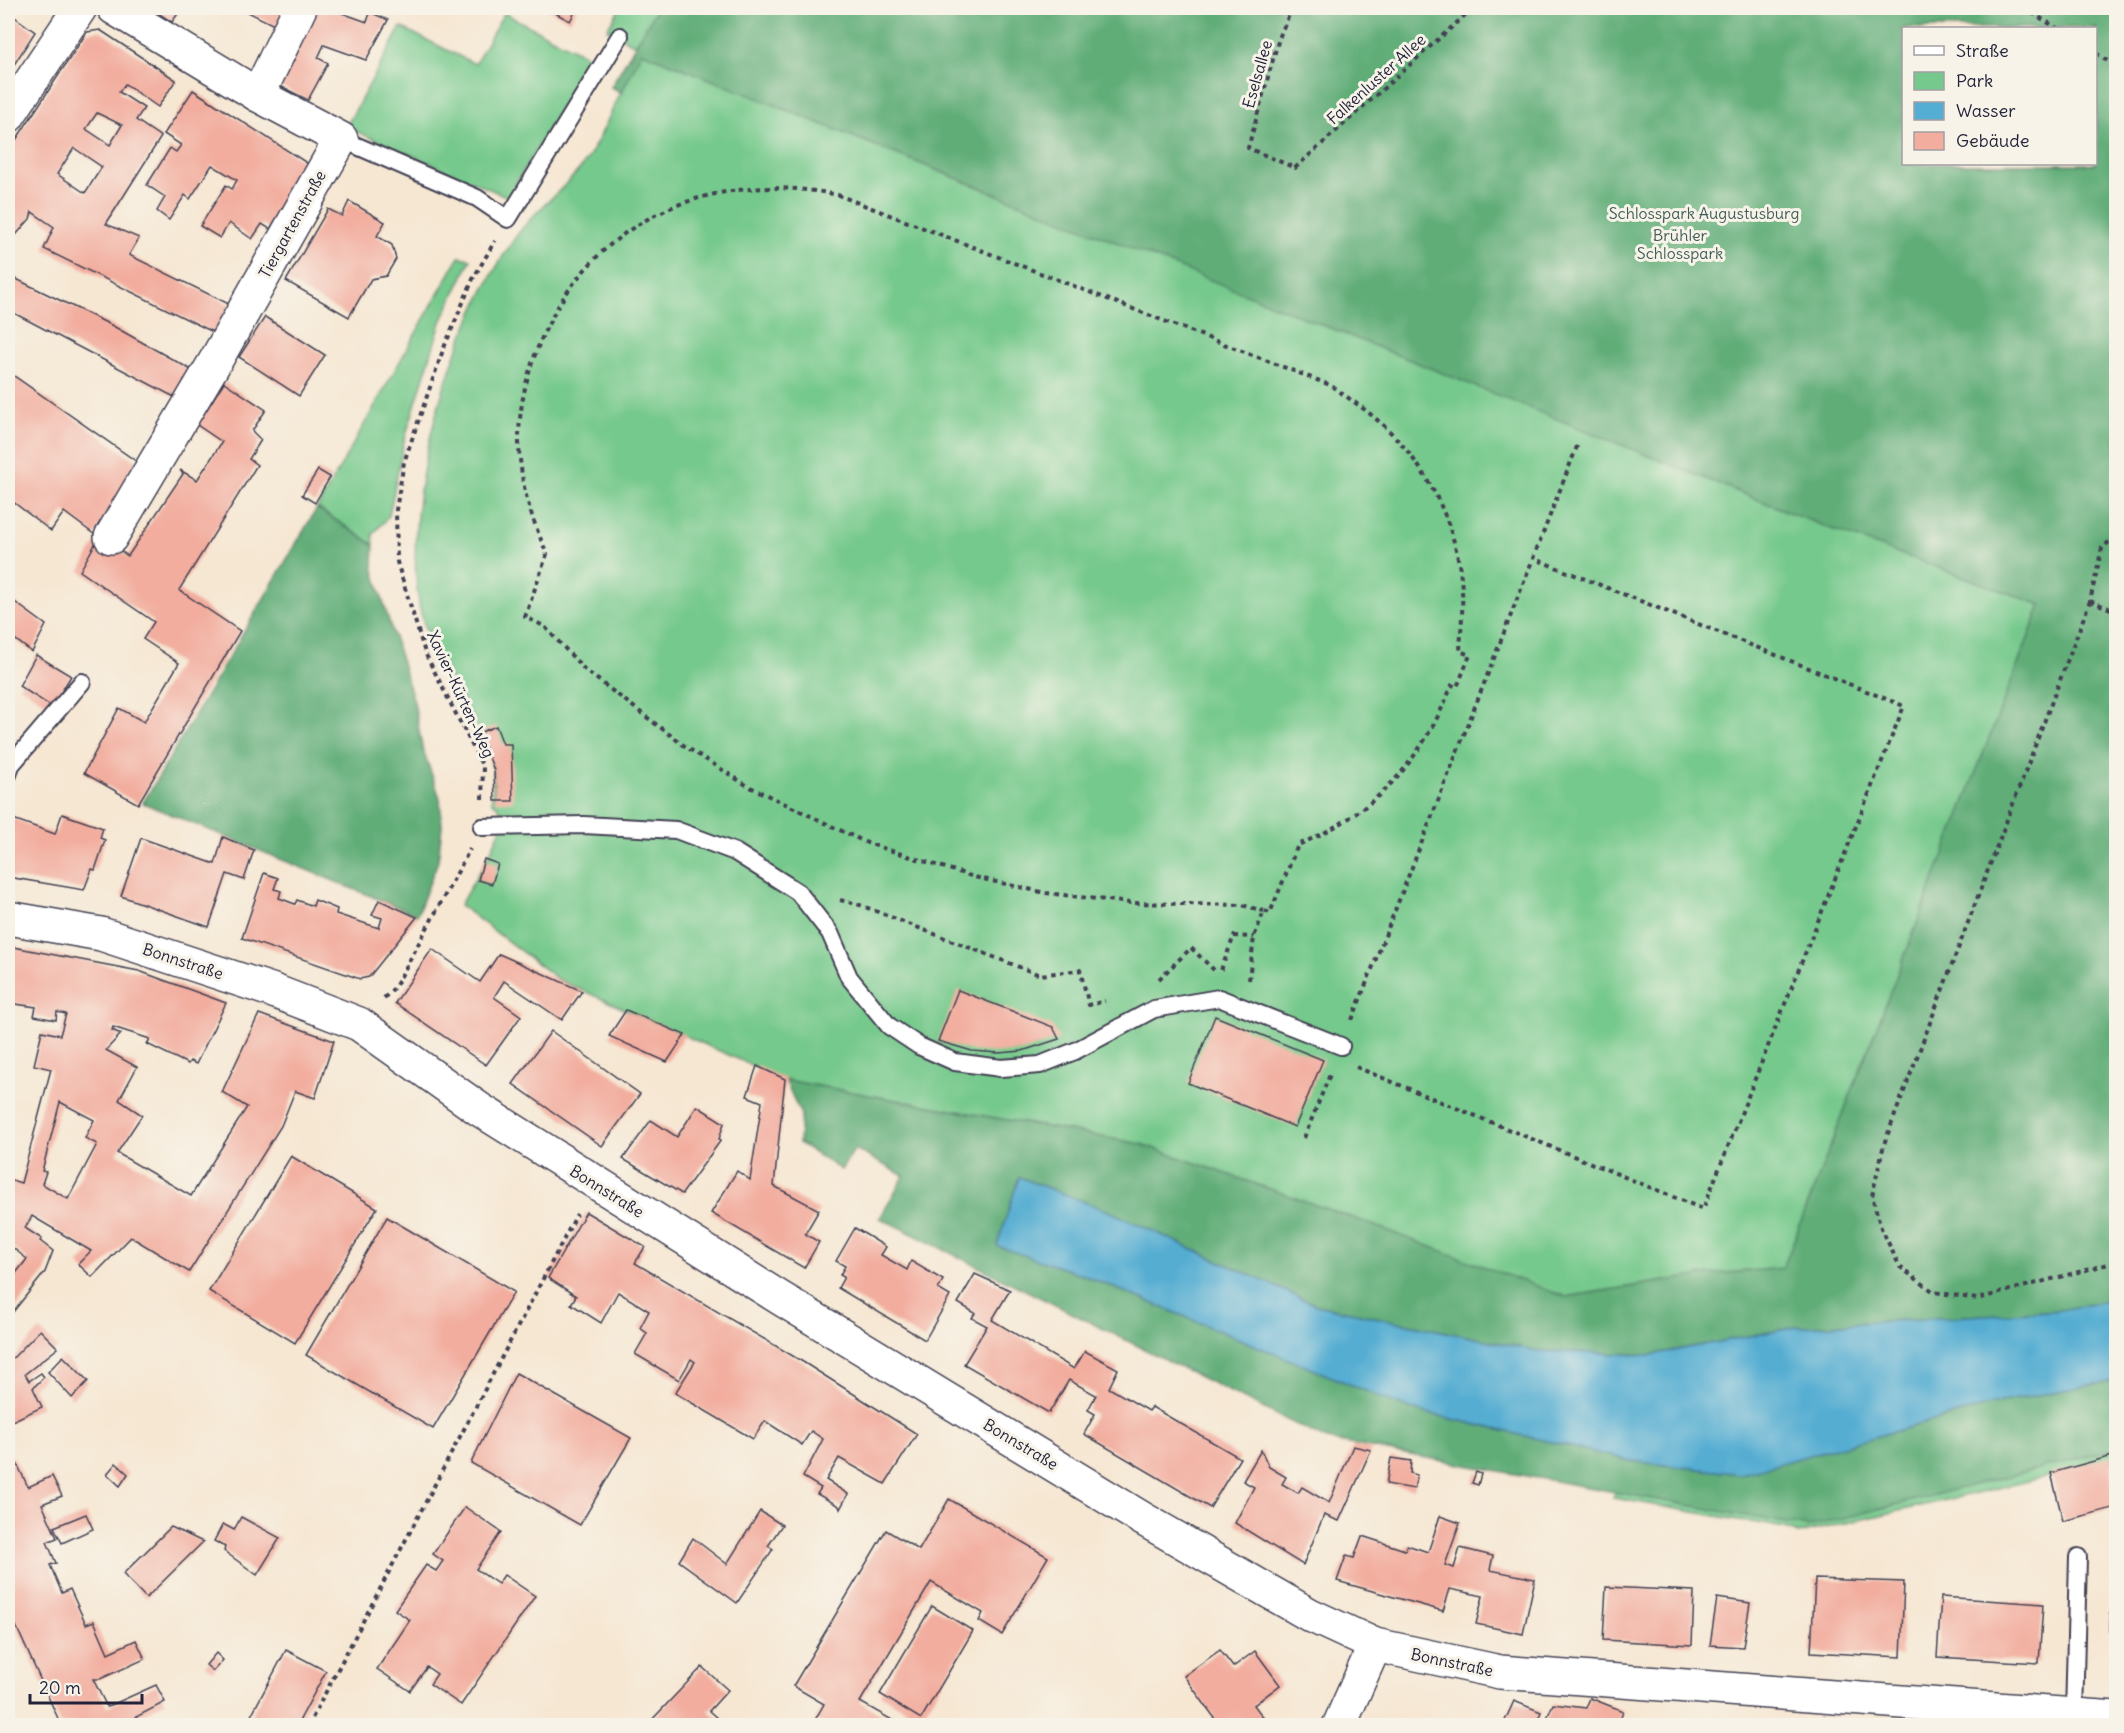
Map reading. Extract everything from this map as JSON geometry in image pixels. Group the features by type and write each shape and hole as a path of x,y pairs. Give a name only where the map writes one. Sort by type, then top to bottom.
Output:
{"street":[{"path":"8,116 80,8"},
{"path":"258,95 300,8"},
{"path":"123,10 258,95 341,139"},
{"name":"Tiergartenstraße","path":"111,537 216,360 341,139"},
{"name":"Bonnstraße","path":"8,918 101,934 271,990 359,1024 479,1109 593,1183 1143,1519 1310,1615 1375,1645 1500,1672 2100,1719"},
{"path":"1339,1725 1375,1645"}],"lane":[{"path":"341,139 477,198 508,219 620,36"},
{"path":"8,775 11,765 82,682"},
{"path":"482,827 584,825 676,830 735,852 798,892 830,933 849,977 890,1026 919,1046 955,1062 1001,1068 1040,1065 1075,1051 1154,1009 1219,998 1339,1052"},
{"path":"2078,1557 2100,1719"}],"path":[{"name":"Eselsallee","path":"1292,8 1279,38 1248,148 1295,168"},
{"name":"Falkenluster Allee","path":"1295,168 1473,8"},
{"path":"2024,8 2055,27"},
{"path":"2097,54 2116,66"},
{"path":"753,187 812,189 838,195 1308,375 1330,385 1375,418 1405,449 1422,472 1443,510 1460,567 1462,593 1460,651 1470,655 1457,687 1452,685 1428,737 1414,759 1390,786 1355,816 1338,827 1298,845 1270,913 1264,911 1242,905 1131,903 1046,893 974,877 867,843 748,786 686,747 585,670 544,626 525,617 547,554 534,522 520,466 520,412 533,360 542,336 553,315 586,268 627,230 678,203 726,190 753,187"},
{"name":"Xavier-Kürten-Weg","path":"359,1024 395,987 482,827 483,767 425,653 397,562 396,510 404,462 443,350 473,279 508,219"},
{"path":"1304,1138 1535,559 1578,444"},
{"path":"2116,536 2102,548 2090,601 1884,1144 1872,1196 1881,1228 1900,1267 1934,1292 1977,1299 2116,1262"},
{"path":"1339,1052 1703,1209 1900,717 1904,706 1535,559"},
{"path":"2090,601 2116,611"},
{"path":"798,892 860,905 1040,975 1080,970 1089,1005 1107,1001"},
{"path":"1245,1008 1254,937 1264,911"},
{"path":"1149,984 1160,979 1191,948 1220,975 1234,936 1254,937"},
{"path":"308,1725 593,1183"}],"green space":[{"name":"Brühler Schlosspark","path":"620,8 2116,8 2116,1461 1798,1534 1785,1528 1613,1498 1691,1277 1566,1297 1141,1144 785,1080 559,980 460,905 493,847 502,818 500,810 492,802 494,774 487,749 435,650 420,609 415,565 417,517 424,467 451,366 470,319 515,238 586,161 621,92 611,87 635,45 607,29"},
{"name":"Schlosspark Augustusburg","path":"657,8 2116,8 2116,1299 2062,1310 1797,1327 1650,1355 1538,1351 1316,1305 1111,1212 1019,1177 998,1246 1086,1276 1410,1409 1631,1461 1741,1474 2001,1402 2116,1380 2116,1449 1808,1527 1327,1440 880,1218 904,1176 855,1149 841,1170 799,1143 801,1115 785,1080 1141,1144 1359,1220 1566,1297 1702,1275 1783,1268 2041,605 1826,527 642,52 622,92 611,87"},
{"path":"504,13 591,58 508,197 346,127 401,27 475,64"},
{"path":"459,257 471,259 441,322 404,441 389,516 373,534 374,545 317,508"},
{"path":"317,508 374,545 373,566 414,702 422,747 440,798 442,826 438,861 417,915 143,803"}],"water":[{"path":"1019,1177 1111,1212 1316,1305 1538,1351 1650,1355 1797,1327 2062,1310 2116,1299 2116,1380 2001,1402 1741,1474 1631,1461 1410,1409 1086,1276 997,1246"}],"building":[{"path":"151,8 182,8 172,22"},
{"path":"240,8 290,8 280,28"},
{"path":"312,8 328,8 367,22 370,13 355,8 374,8 372,13 388,20 366,60 324,45 318,58 328,63 308,100 276,84"},
{"path":"546,8 577,8 570,21"},
{"path":"8,12 35,32 8,74"},
{"path":"100,30 176,80 158,107 125,84 119,92 144,108 136,120 161,137 106,224 139,238 129,255 237,308 219,335 44,249 54,227 32,212 30,219 8,244 8,152 87,32","holes":["97,113 122,125 110,145 86,129","74,148 102,167 85,193 57,174"]},
{"path":"193,90 310,165 270,229 262,224 252,239 229,223 220,238 200,226 226,185 232,189 237,180 212,165 190,199 185,195 169,220 157,211 165,197 147,185 170,148 176,152 181,145 164,134"},
{"path":"349,201 385,222 377,236 392,245 396,259 386,276 371,279 349,317 286,281 328,209 342,216"},
{"path":"8,275 113,326 197,373 180,400 8,310"},
{"path":"265,317 325,355 299,396 239,357"},
{"path":"8,365 13,369 10,373 140,464 95,535 64,512 51,531 8,498"},
{"path":"224,382 266,410 252,431 261,440 249,459 257,465 179,590 240,631 138,804 84,773 119,708 144,722 179,663 143,639 154,622 80,571 99,537 128,556 183,474 180,470 197,480 222,442 197,425"},
{"path":"318,470 330,477 315,503 302,495"},
{"path":"8,597 46,625 32,652 8,634"},
{"path":"36,655 71,676 52,707 19,686"},
{"path":"496,726 503,744 511,744 513,801 495,801 494,770 479,733"},
{"path":"62,814 103,828 100,838 105,840 95,870 92,869 84,890 8,877 8,817 55,834"},
{"path":"223,837 254,850 244,880 227,874 209,927 121,896 141,838 215,864"},
{"path":"484,859 498,864 492,884 478,880"},
{"path":"264,873 278,878 274,889 281,891 279,898 295,904 297,900 313,906 315,900 337,909 336,914 379,928 382,918 372,915 379,900 417,917 369,977 360,979 242,938"},
{"path":"8,946 139,971 226,1003 196,1064 190,1061 188,1064 147,1044 150,1039 113,1027 112,1030 121,1034 106,1050 137,1067 119,1100 142,1115 117,1153 191,1196 247,1107 222,1092 259,1014 334,1041 315,1098 295,1091 281,1126 189,1272 131,1237 92,1277 78,1264 91,1251 32,1216 25,1228 42,1239 40,1241 53,1251 45,1272 8,1318 8,1264 16,1273 27,1259 8,1244 8,1179 21,1183 51,1069 34,1065 42,1031 60,1035 66,1014 57,1012 56,1020 34,1016 36,1007 8,1003","holes":["60,1102 94,1120 85,1138 97,1144 68,1199 42,1184 46,1172 42,1171"]},
{"path":"432,949 480,982 499,954 582,991 562,1020 504,981 494,997 521,1016 486,1065 395,1003"},
{"path":"958,990 1053,1027 1059,1039 1022,1051 999,1053 972,1051 938,1041"},
{"path":"626,1010 685,1035 667,1062 609,1036"},
{"path":"1215,1016 1323,1060 1295,1127 1188,1083"},
{"path":"551,1031 640,1094 602,1146 513,1084"},
{"path":"757,1066 785,1079 774,1186 819,1210 805,1234 819,1242 804,1268 711,1213 737,1171 750,1180 762,1102 747,1096"},
{"path":"697,1106 724,1123 719,1139 721,1140 682,1194 623,1159 651,1120 677,1137"},
{"path":"291,1156 377,1208 295,1343 209,1291"},
{"path":"586,1212 645,1247 635,1263 803,1362 917,1434 885,1484 839,1458 826,1480 848,1494 840,1509 839,1506 817,1494 821,1488 803,1477 823,1439 811,1431 802,1445 765,1421 753,1439 675,1393 695,1362 691,1359 679,1380 635,1354 647,1333 640,1328 649,1311 618,1292 601,1323 571,1304 576,1296 548,1278"},
{"path":"387,1217 514,1292 433,1429 306,1355"},
{"path":"855,1228 886,1247 881,1255 907,1270 911,1261 943,1280 938,1289 950,1296 925,1340 838,1288 844,1277 840,1275 845,1266 836,1261"},
{"path":"975,1274 1010,1290 992,1320 1074,1369 1085,1351 1118,1369 1109,1388 1149,1411 1152,1407 1240,1458 1210,1508 1084,1434 1095,1414 1088,1410 1096,1395 1069,1380 1049,1413 964,1364 987,1326 972,1318 975,1313 958,1303"},
{"path":"40,1330 58,1348 25,1374 29,1381 41,1373 44,1377 33,1388 42,1407 8,1423 8,1360 14,1357"},
{"path":"63,1356 88,1381 72,1398 48,1372"},
{"path":"516,1373 631,1438 580,1525 471,1463"},
{"path":"1353,1446 1371,1450 1339,1521 1324,1515 1303,1565 1235,1523 1254,1487 1243,1481 1261,1450 1269,1467 1286,1477 1282,1484 1298,1493 1302,1487 1329,1503"},
{"path":"2112,1456 2113,1508 2063,1521 2051,1473"},
{"path":"14,1457 28,1487 52,1476 62,1496 42,1504 57,1538 47,1542 56,1563 50,1565 62,1593 70,1589 86,1624 94,1621 108,1653 136,1640 145,1659 100,1679 93,1679 107,1707 156,1685 165,1702 136,1717 140,1725 61,1725 8,1608 8,1460"},
{"path":"1391,1458 1411,1461 1410,1473 1417,1475 1414,1489 1386,1484"},
{"path":"116,1463 128,1474 120,1486 107,1474"},
{"path":"1476,1472 1481,1474 1478,1485 1472,1483"},
{"path":"949,1499 1048,1557 1002,1635 979,1621 983,1613 931,1582 860,1702 901,1725 825,1725 815,1720 824,1704 793,1686 886,1530 919,1550"},
{"path":"465,1507 501,1532 476,1569 498,1584 504,1575 535,1596 461,1705 430,1684 437,1674 427,1667 410,1691 377,1669 410,1620 395,1610 426,1565 436,1571 443,1561 433,1554"},
{"path":"760,1511 782,1525 768,1546 773,1549 737,1603 679,1561 693,1538 727,1564"},
{"path":"86,1514 93,1529 62,1543 54,1527"},
{"path":"1440,1516 1460,1523 1445,1565 1454,1568 1460,1548 1493,1556 1490,1570 1535,1579 1523,1634 1476,1624 1483,1596 1450,1589 1443,1611 1337,1581 1346,1556 1354,1558 1362,1536 1405,1550 1407,1545 1428,1552"},
{"path":"241,1517 280,1538 257,1575 224,1551 225,1547 214,1541 223,1524 234,1530"},
{"path":"171,1527 203,1542 146,1598 123,1574"},
{"path":"2113,1567 2116,1568 2116,1631 2110,1631"},
{"path":"1815,1579 1904,1582 1901,1657 1811,1652"},
{"path":"1606,1587 1694,1591 1692,1645 1603,1640"},
{"path":"1941,1597 2043,1604 2039,1663 1937,1657"},
{"path":"1717,1598 1750,1603 1743,1647 1710,1645"},
{"path":"932,1606 973,1631 921,1719 880,1694"},
{"path":"286,1650 326,1671 297,1725 246,1725"},
{"path":"1220,1650 1233,1667 1255,1651 1280,1685 1254,1705 1263,1717 1259,1725 1210,1725 1214,1717 1184,1676"},
{"path":"216,1653 223,1660 213,1671 206,1665"},
{"path":"702,1667 728,1690 709,1711 725,1725 647,1725"},
{"path":"1590,1698 1623,1711 1618,1725 1544,1725 1553,1704 1586,1708"},
{"path":"1514,1701 1541,1712 1536,1725 1503,1725"}]}
